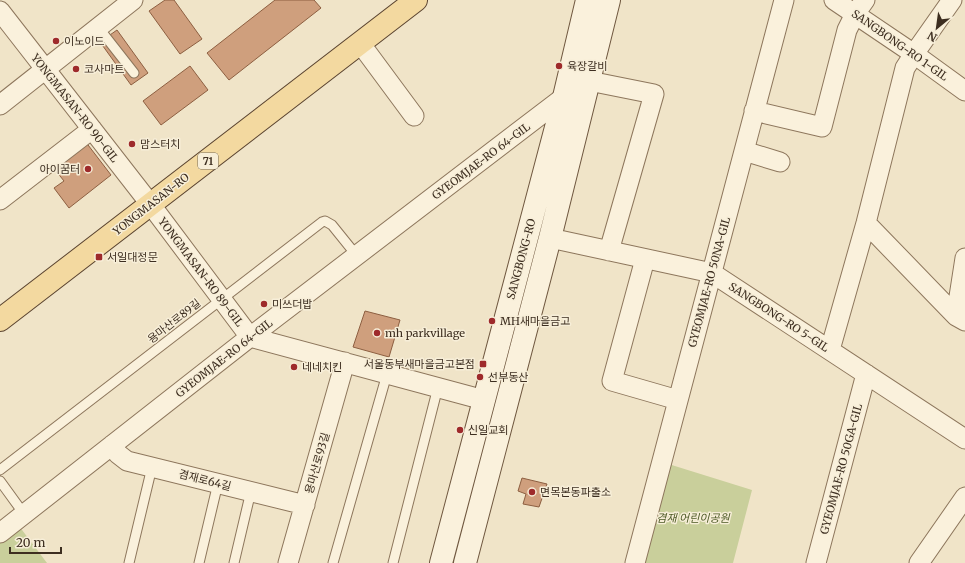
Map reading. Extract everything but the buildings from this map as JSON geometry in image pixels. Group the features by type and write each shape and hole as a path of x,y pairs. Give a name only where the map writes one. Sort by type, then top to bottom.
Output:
{"main road":[{"name":"YONGMASAN-RO","path":"0,320 416,0"},
{"name":"SANGBONG-RO","path":"441,563 564,97 587,0"},
{"name":"SANGBONG-RO","path":"465,563 550,238 609,0"}],"street":[{"path":"0,105 133,0"},
{"name":"GYEOMJAE-RO 50NA-GIL","path":"635,563 784,0"},
{"name":"SANGBONG-RO 1-GIL","path":"834,0 860,7 914,54 963,86"},
{"path":"830,350 866,224 905,68 952,0"},
{"path":"754,111 822,127 848,30 860,7"},
{"name":"YONGMASAN-RO 90-GIL","path":"0,11 151,205"},
{"path":"360,43 414,116"},
{"path":"589,81 654,94 609,251"},
{"name":"GYEOMJAE-RO 64-GIL","path":"0,533 250,337 564,97"},
{"path":"0,200 92,129"},
{"path":"744,151 780,162"},
{"name":"YONGMASAN-RO 89-GIL","path":"151,205 250,337 484,400"},
{"path":"866,224 961,318"},
{"name":"SANGBONG-RO 5-GIL","path":"550,238 712,273 965,439"},
{"path":"961,318 965,258"},
{"path":"645,259 612,381 678,400"},
{"name":"용마산로93길","path":"288,563 345,362"},
{"name":"GYEOMJAE-RO 50GA-GIL","path":"816,563 866,374"},
{"name":"겸재로64길","path":"112,445 118,454 127,461 305,505"},
{"path":"919,563 965,497"}],"lane":[{"path":"98,27 134,73"},
{"name":"용마산로89길","path":"0,470 322,222 325,221 332,225 357,256"},
{"path":"333,563 386,374"},
{"path":"393,563 438,388"},
{"path":"129,563 152,467"},
{"path":"0,482 24,514"},
{"path":"199,563 218,483"},
{"path":"234,563 251,491"}],"green space":[{"name":"겸재 어린이공원","path":"662,462 752,490 733,563 642,563"},
{"path":"16,522 47,563 0,563 0,535"}],"place":[{"name":"이노이드","path":"56,41"},
{"name":"육장갈비","path":"559,66"},
{"name":"코사마트","path":"76,69"},
{"name":"맘스터치","path":"132,144"},
{"name":"아이꿈터","path":"88,169"},
{"name":"서일대정문","path":"99,257"},
{"name":"미쓰더밥","path":"264,304"},
{"name":"MH새마을금고","path":"492,321"},
{"name":"mh parkvillage","path":"377,333"},
{"name":"서울동부새마을금고본점","path":"483,364"},
{"name":"네네치킨","path":"294,367"},
{"name":"선부동산","path":"480,377"},
{"name":"신일교회","path":"460,430"},
{"name":"면목본동파출소","path":"532,492"}]}
